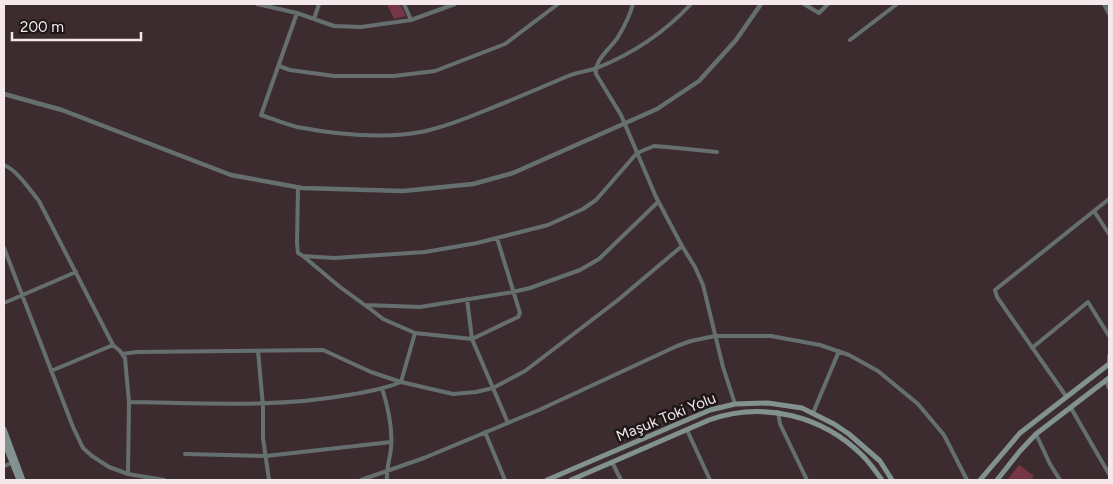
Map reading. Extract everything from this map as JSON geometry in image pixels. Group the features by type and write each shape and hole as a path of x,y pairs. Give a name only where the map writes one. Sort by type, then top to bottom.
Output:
{"main road":[{"path":"980,480 1020,433 1109,364"},
{"path":"997,480 1036,434 1107,380"},
{"name":"Maşuk Toki Yolu","path":"547,480 710,410 735,404 768,403 802,408 834,424 849,434 880,461 892,480"},
{"path":"571,480 721,416 755,411 778,412 805,419 827,429 850,444 864,457 882,480"},
{"path":"4,429 23,480"},
{"path":"4,442 19,480"}],"street":[{"path":"257,4 297,13 334,26 361,27 411,20 456,4"},
{"path":"314,19 319,4"},
{"path":"404,4 411,20"},
{"path":"279,66 290,70 334,76 394,76 435,71 505,44 558,4"},
{"path":"633,4 619,34 601,58 596,68 596,74 621,114 658,202 703,285 723,367 735,404"},
{"path":"297,13 261,116 296,126 343,134 370,135 426,131 458,121 517,98 577,72 596,68 629,52 655,36 691,4"},
{"path":"4,94 62,110 231,175 298,187 402,191 473,184 514,173 657,109 699,81 736,40 761,4"},
{"path":"804,4 819,13 828,4"},
{"path":"850,40 897,4"},
{"path":"1104,4 1109,13"},
{"path":"303,256 334,258 425,252 497,238 548,225 583,209 596,200 637,153 654,146 717,152"},
{"path":"4,165 9,167 23,181 39,201 112,345 125,358 129,402 128,474"},
{"path":"298,187 298,253 384,319 415,333 472,339 518,317 520,313 497,238"},
{"path":"1066,396 997,297 995,290 1109,199"},
{"path":"365,305 420,307 530,288 592,265 658,202"},
{"path":"1094,211 1109,234"},
{"path":"122,354 137,352 323,350 371,372 401,382 454,394 476,392 493,388 525,371 682,246"},
{"path":"4,248 73,428 83,448 109,468 128,474 164,480"},
{"path":"4,303 76,272"},
{"path":"467,299 472,339 508,423"},
{"path":"1032,348 1088,302 1109,336"},
{"path":"401,382 415,333"},
{"path":"361,480 424,458 539,410 677,346 715,336 771,336 820,345 839,351 878,371 918,404 944,435 967,480"},
{"path":"52,371 112,345"},
{"path":"813,413 839,351"},
{"path":"258,352 263,438 269,480"},
{"path":"1109,356 1109,364"},
{"path":"1107,380 1109,388"},
{"path":"129,402 262,404 325,399 382,388 401,382"},
{"path":"382,388 391,426 391,448 386,472 387,480"},
{"path":"1071,408 1109,474"},
{"path":"778,412 780,424 807,480"},
{"path":"687,430 710,480"},
{"path":"485,432 505,480"},
{"path":"1036,434 1060,480"},
{"path":"185,454 266,456 391,442"},
{"path":"4,466 12,462"},
{"path":"612,462 621,480"}],"shaded area":[{"path":"387,4 400,4 406,16 394,19"},
{"path":"1019,465 1034,476 1031,480 1007,480"}]}
